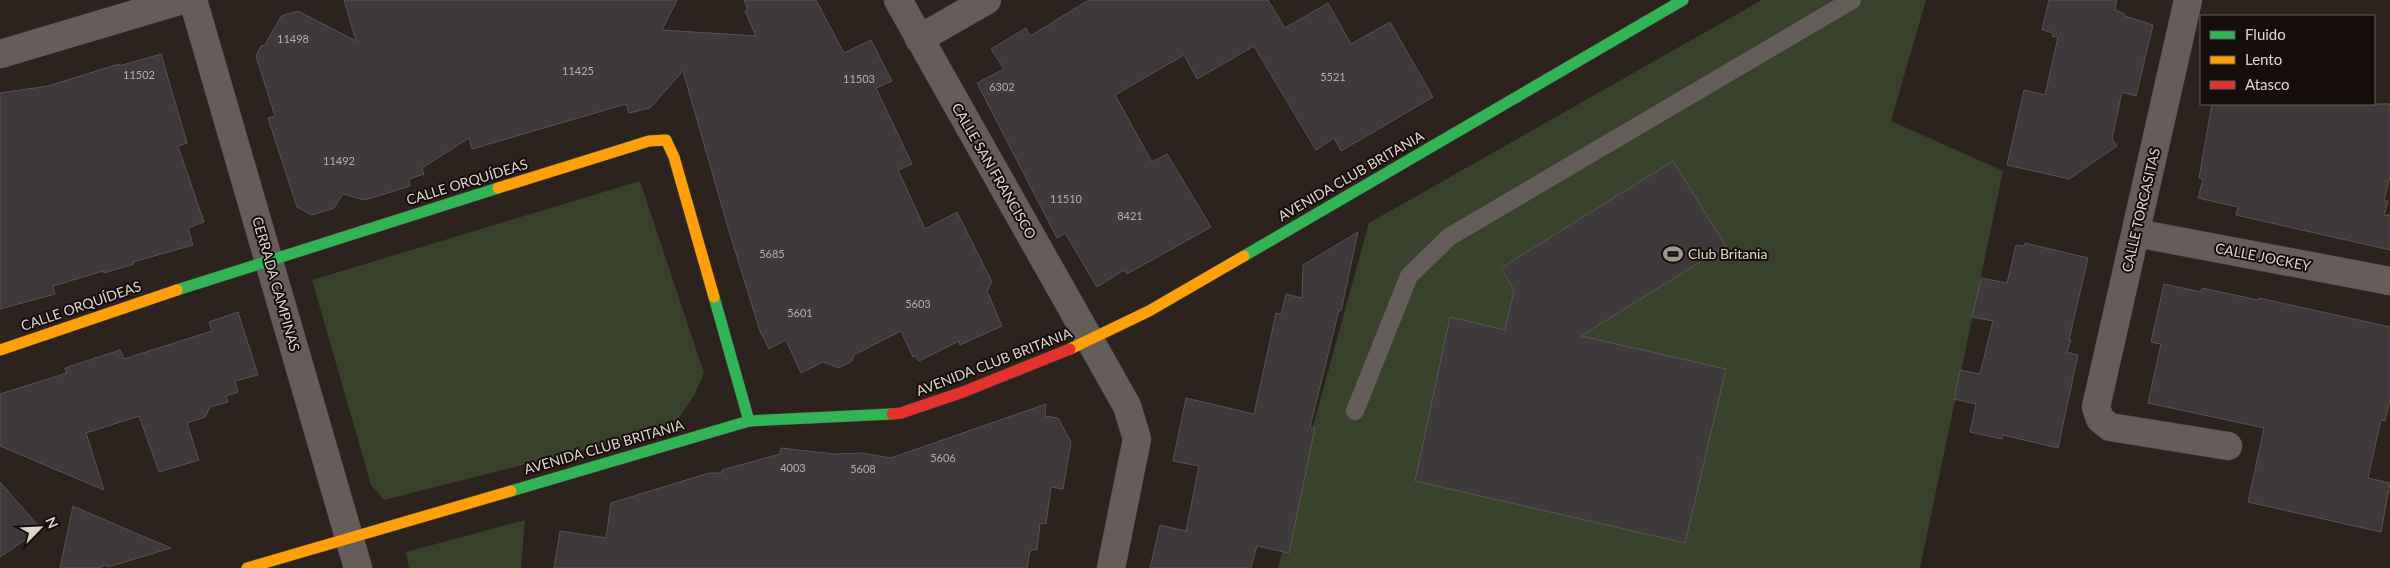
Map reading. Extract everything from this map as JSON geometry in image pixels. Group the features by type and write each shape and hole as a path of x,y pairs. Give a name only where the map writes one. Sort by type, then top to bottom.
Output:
{"main road":[{"name":"AVENIDA CLUB BRITANIA","path":"247,568 749,421 837,418 901,413 963,392 1090,341 1149,311 1683,0"},
{"name":"CALLE ORQUÍDEAS","path":"0,350 269,259 649,141 666,140 674,157 749,421"}],"street":[{"path":"0,54 182,0"},
{"name":"CERRADA CAMPINAS","path":"194,0 358,568"},
{"name":"CALLE SAN FRANCISCO","path":"898,0 1127,406 1137,439 1111,568"},
{"path":"919,39 987,0"},
{"name":"CALLE TORCASITAS","path":"2188,0 2096,407 2100,419 2110,426 2228,446"},
{"name":"CALLE JOCKEY","path":"2136,233 2390,281"}],"lane":[{"path":"1355,411 1409,276 1449,237 1852,0"}],"green space":[{"name":"Club Britania","path":"1762,0 1926,0 1891,121 2003,171 1920,568 1278,568 1315,419 1369,223"},
{"path":"640,181 704,373 695,394 673,427 384,500 371,485 312,280"},
{"path":"525,520 521,568 409,568 406,552"}],"building":[{"path":"344,0 677,0 662,30 756,36 745,11 748,9 744,0 816,0 844,53 871,40 892,81 876,88 912,164 898,170 925,229 957,212 992,282 987,291 1002,326 960,345 959,341 919,361 916,356 913,357 901,331 854,355 852,361 839,368 823,362 801,373 786,340 769,349 760,331 729,231 683,71 650,108 629,113 626,104 472,149 469,138 422,168 424,174 409,179 410,186 365,200 343,194 334,208 312,215 297,207 268,118 275,116 256,56 261,46 265,45 281,16 298,11 356,41"},
{"path":"1089,0 1268,0 1285,28 1328,3 1351,44 1390,22 1433,97 1341,151 1334,138 1316,150 1254,46 1197,79 1184,55 1115,95 1152,162 1167,154 1211,227 1127,274 1124,270 1097,287 1065,233 1057,238 977,83 1004,69 991,49 1026,28 1030,36"},
{"path":"2049,0 2117,0 2115,10 2125,14 2125,16 2153,25 2136,96 2122,92 2112,139 2117,146 2069,179 2007,165 2024,90 2045,95 2058,37 2052,36 2053,33 2042,30"},
{"path":"161,54 187,143 178,146 204,222 188,228 193,245 133,262 134,264 104,273 103,271 53,286 55,294 0,309 0,93 48,86 119,64 119,66"},
{"path":"2390,104 2390,176 2384,201 2388,201 2384,215 2390,215 2390,250 2236,215 2238,207 2198,198 2203,179 2199,178 2212,105"},
{"path":"1673,161 1726,246 1581,336 1726,369 1685,543 1415,481 1450,317 1505,330 1514,290 1501,268"},
{"path":"1358,232 1341,311 1339,310 1310,427 1315,428 1289,553 1257,546 1251,568 1150,568 1160,525 1186,531 1199,466 1173,461 1186,398 1254,414 1276,313 1281,314 1286,294 1302,298 1303,265"},
{"path":"2025,243 2088,258 2067,352 2078,355 2058,448 2003,435 2002,439 1970,432 1976,404 1954,399 1960,370 1980,374 1993,321 1972,317 1981,278 2007,283 2016,245 2024,246"},
{"path":"2164,284 2201,292 2202,288 2258,300 2259,298 2390,327 2390,400 2385,421 2381,420 2368,478 2390,483 2381,532 2248,502 2264,428 2148,403 2161,344 2151,342"},
{"path":"238,312 258,375 235,381 238,392 226,396 228,402 210,407 205,417 187,423 199,460 159,472 139,416 86,433 104,490 0,446 0,394 67,373 65,368 120,350 124,359 212,331 209,322"},
{"path":"1046,404 1045,416 1058,418 1071,442 1063,489 1051,487 1046,524 1040,523 1037,550 1030,550 1027,568 554,568 560,531 606,538 611,503 709,473 721,473 722,470 780,454 781,448 834,454 862,453 891,458"},
{"path":"0,482 41,529 0,557"},
{"path":"73,506 171,548 108,567 107,565 98,568 60,568"}],"traffic: fast":[{"path":"1244,256 1683,0"},
{"path":"177,290 498,188"},
{"path":"714,297 749,421"},
{"path":"511,491 749,421 892,414"}],"traffic: slow":[{"path":"498,188 649,141 666,140 674,157 714,297"},
{"path":"1070,349 1149,311 1244,256"},
{"path":"0,350 177,290"},
{"path":"247,568 511,491"}],"traffic: jam":[{"path":"892,414 901,413 963,392 1070,349"}],"place":[{"name":"Club Britania","path":"1673,254"}]}
